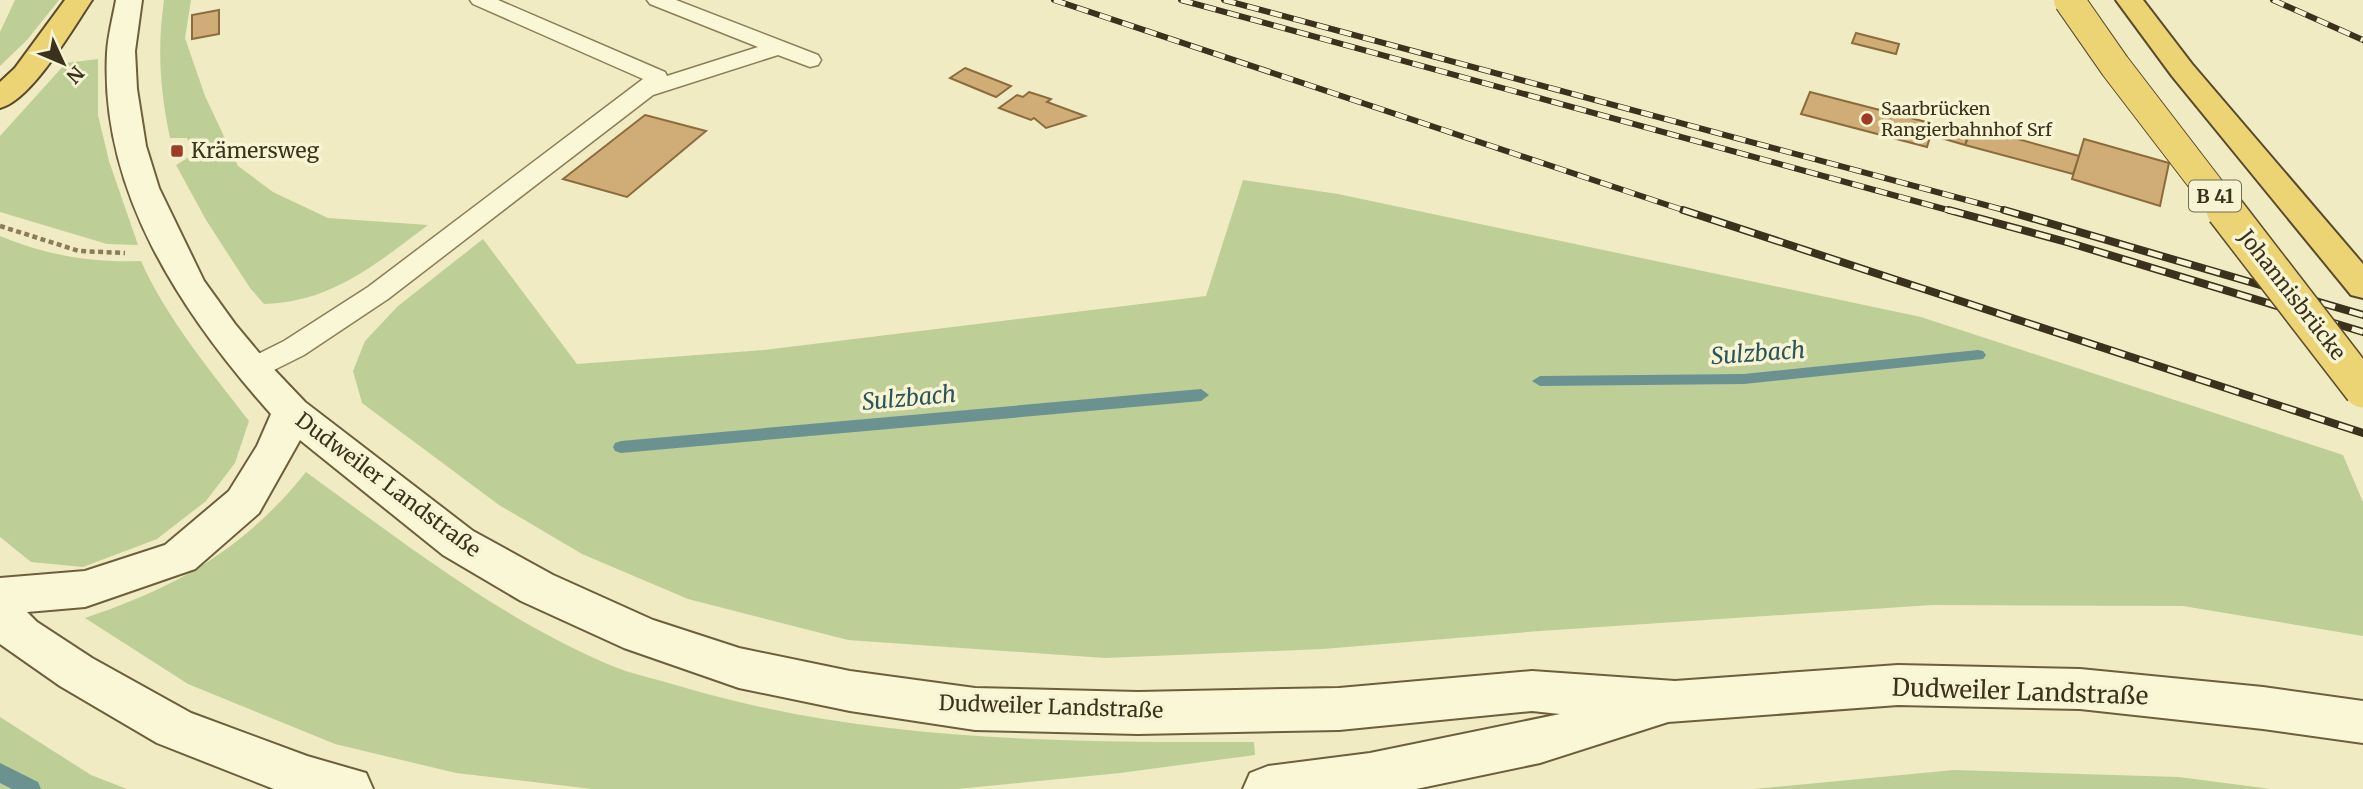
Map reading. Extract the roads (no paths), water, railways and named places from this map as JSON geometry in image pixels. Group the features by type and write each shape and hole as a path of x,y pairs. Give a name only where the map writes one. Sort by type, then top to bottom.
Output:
{"highway":[{"path":"0,99 25,74 79,0"},
{"name":"Johannisbrücke","path":"2069,0 2115,66 2363,389"},
{"name":"B 41","path":"2129,0 2182,69 2363,287"}],"main road":[{"name":"Dudweiler Landstraße","path":"129,0 121,51 122,89 130,146 143,188 188,284 222,334 291,412 458,543 537,588 640,635 739,668 813,684 975,709 1138,713 1339,709 1532,691 1675,702 1898,685 2080,689 2263,708 2363,722"},
{"path":"0,596 85,589 180,557 244,502 276,449 291,412"},
{"path":"0,614 21,636 76,673 174,727 307,779 348,789"},
{"name":"Dudweiler Landstraße","path":"1268,789 1370,776 1540,741 1675,702"}],"lane":[{"path":"252,369 294,348 378,293 645,90 657,77 480,0"},
{"path":"657,0 810,60"},
{"path":"645,90 779,48"}],"waterway":[{"name":"Sulzbach","path":"1540,381 1744,379 1978,355"},
{"name":"Sulzbach","path":"621,447 1201,395"},
{"path":"0,772 31,789"}],"railway":[{"path":"1054,0 1684,210"},
{"path":"1181,0 1955,212"},
{"path":"1224,0 2009,211"},
{"path":"2273,0 2363,40"},
{"path":"1684,210 2363,433"},
{"path":"1684,210 1689,212"},
{"path":"1949,210 2070,243 2363,332"},
{"path":"2004,210 2009,211"},
{"path":"2009,211 2363,315"}],"place":[{"name":"Saarbrücken Rangierbahnhof Srf","path":"1867,119"},
{"name":"Krämersweg","path":"177,151"}]}
